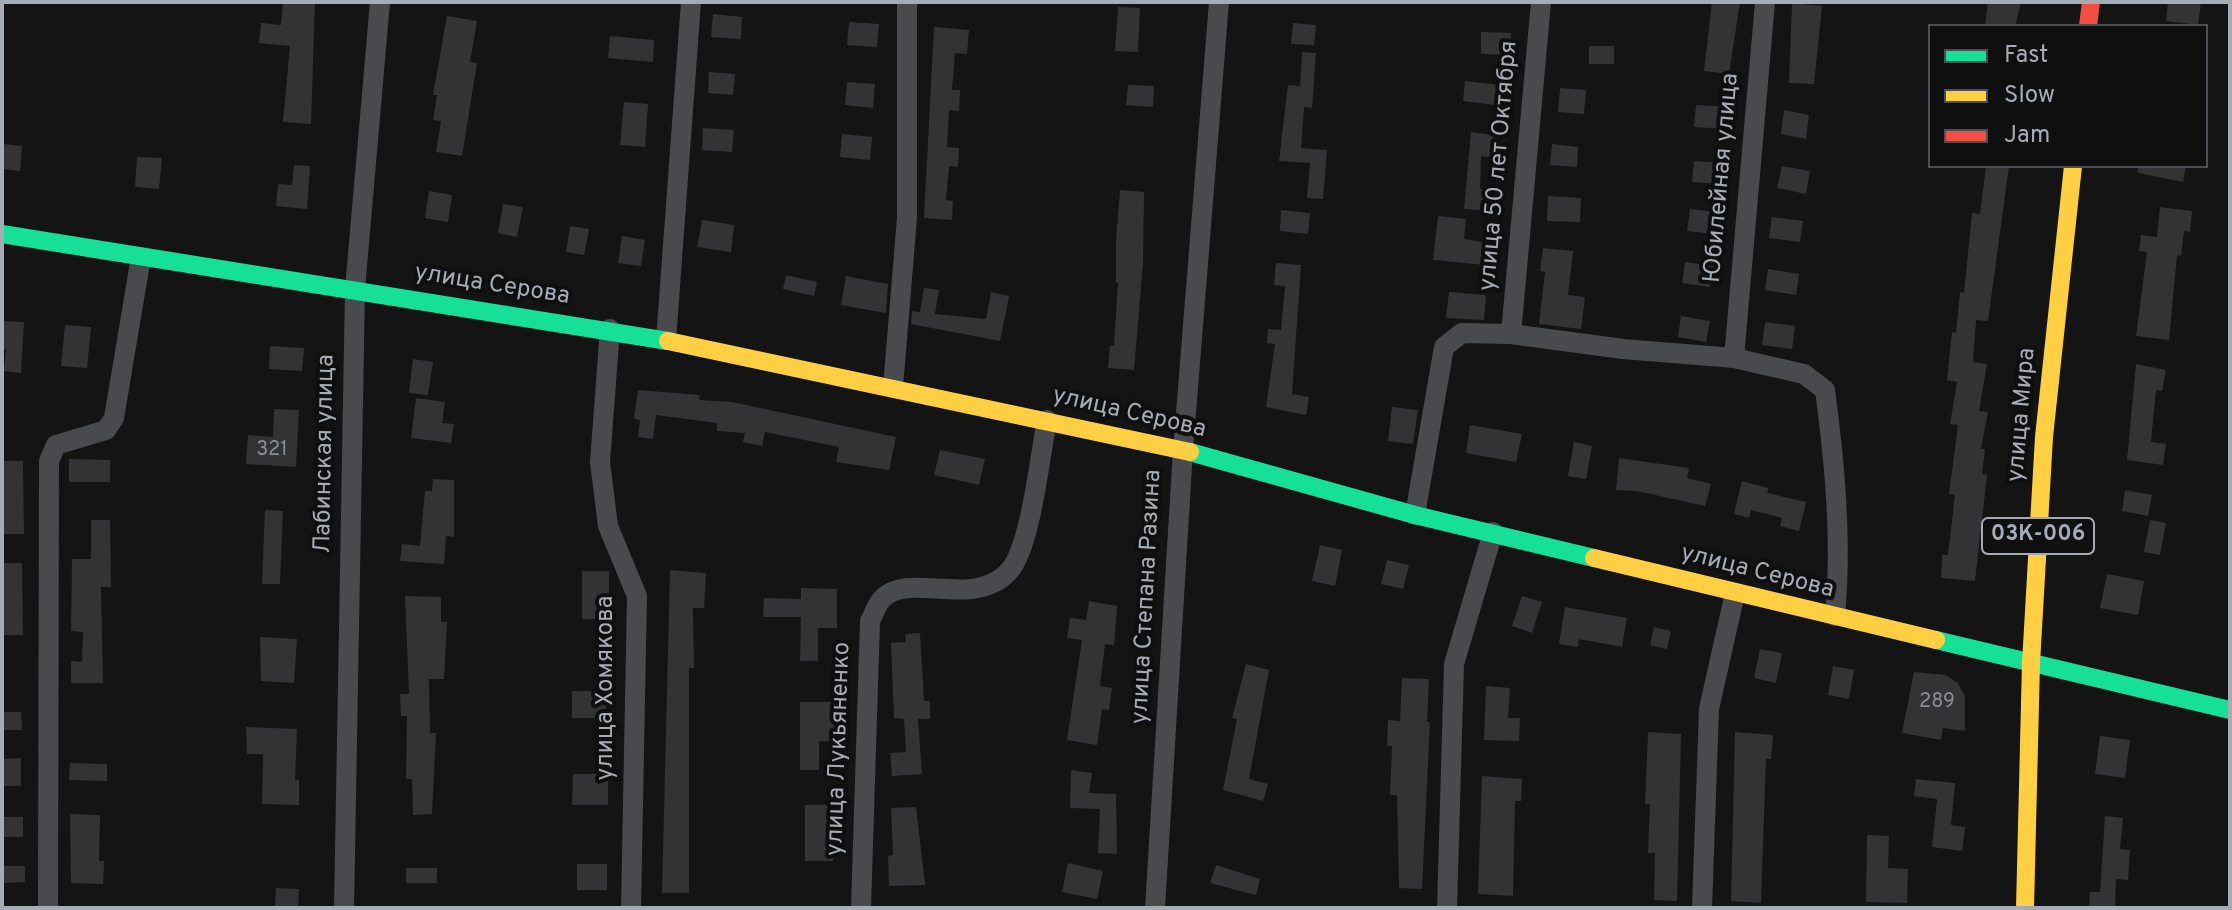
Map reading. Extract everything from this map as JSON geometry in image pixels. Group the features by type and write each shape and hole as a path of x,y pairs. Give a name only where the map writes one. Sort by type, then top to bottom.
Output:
{"street":[{"name":"Лабинская улица","path":"344,908 355,289 380,2"},
{"path":"666,340 691,2"},
{"path":"893,387 907,218 907,2"},
{"name":"улица Степана Разина","path":"1155,908 1183,450 1219,2"},
{"name":"улица 50 лет Октября","path":"1511,334 1541,2"},
{"name":"Юбилейная улица","path":"1734,358 1765,2"},
{"path":"2088,24 2091,2"},
{"name":"улица Мира","path":"2025,908 2031,663 2044,437 2073,168"},
{"name":"улица Серова","path":"2,234 610,329 893,387 1183,450 1415,515 2230,710"},
{"path":"48,908 49,461 56,445 106,430 114,418 141,257"},
{"name":"улица Хомякова","path":"610,329 600,462 608,526 637,596 631,908"},
{"path":"1415,515 1444,347 1462,333 1511,334 1623,349 1734,358 1804,374 1825,390 1840,555 1835,616"},
{"name":"улица Лукьяненко","path":"861,908 870,621 882,598 901,589 949,591 990,587 1011,570 1023,546 1047,420"},
{"path":"1447,908 1454,664 1493,532"},
{"path":"1702,908 1709,709 1735,593"}],"building":[{"path":"283,2 315,2 311,124 283,122 290,46 259,43 261,23 281,25"},
{"path":"1712,2 1740,2 1729,74 1704,71"},
{"path":"1988,2 2021,2 2016,24 1985,24"},
{"path":"2168,2 2201,2 2198,24 2166,21"},
{"path":"1792,3 1822,6 1814,84 1789,83"},
{"path":"1118,7 1140,8 1138,52 1115,51"},
{"path":"713,14 742,17 741,39 711,37"},
{"path":"447,16 477,21 470,62 477,63 462,156 436,152 441,121 433,120 437,95 433,95"},
{"path":"849,22 879,24 877,47 847,45"},
{"path":"1293,23 1316,25 1314,45 1291,44"},
{"path":"934,27 969,30 967,54 955,53 952,90 960,90 959,111 949,110 947,147 959,148 958,167 949,166 946,200 953,201 952,220 924,218"},
{"path":"1481,32 1511,33 1510,55 1481,54"},
{"path":"610,36 654,40 653,62 608,58"},
{"path":"1589,46 1614,46 1614,64 1589,64"},
{"path":"1302,52 1316,53 1312,108 1304,107 1301,148 1327,150 1323,199 1307,198 1310,163 1279,161 1288,85 1300,86"},
{"path":"709,72 735,74 733,95 708,93"},
{"path":"1465,81 1507,86 1504,106 1463,101"},
{"path":"847,82 875,84 873,108 845,105"},
{"path":"1128,85 1154,86 1153,107 1126,105"},
{"path":"1560,88 1586,90 1584,114 1558,112"},
{"path":"624,102 648,104 645,147 620,145"},
{"path":"1696,105 1728,107 1727,129 1694,127"},
{"path":"1784,110 1809,115 1806,139 1781,134"},
{"path":"703,128 734,130 732,152 702,150"},
{"path":"1471,132 1499,136 1497,158 1481,156 1480,189 1494,190 1493,211 1464,209"},
{"path":"842,134 872,137 870,160 840,157"},
{"path":"3,144 22,146 20,171 2,169"},
{"path":"1552,144 1578,147 1577,167 1550,165"},
{"path":"137,157 162,158 159,189 135,187"},
{"path":"1694,161 1722,163 1720,184 1692,182"},
{"path":"294,165 310,166 307,209 276,206 278,184 292,185"},
{"path":"1782,166 1810,171 1806,194 1777,188"},
{"path":"1986,168 2009,168 1988,321 1976,320 1973,362 1987,364 1979,411 1988,412 1981,449 1985,449 1982,474 1987,475 1975,581 1941,578 1942,555 1948,555 1955,495 1949,494 1958,425 1950,424 1957,382 1947,380 1952,332 1956,333 1960,292 1964,293 1972,213 1980,214"},
{"path":"2138,168 2186,168 2183,182 2138,173"},
{"path":"1120,190 1144,192 1143,263 1134,370 1108,368 1110,346 1114,346"},
{"path":"429,191 452,195 448,222 425,218"},
{"path":"1548,196 1581,198 1580,222 1547,221"},
{"path":"503,204 523,207 517,237 498,233"},
{"path":"2160,207 2192,211 2190,232 2184,231 2181,256 2177,255 2169,340 2136,336 2147,252 2139,251 2141,235 2157,237"},
{"path":"1690,209 1717,212 1714,234 1687,231"},
{"path":"1281,210 1310,213 1308,234 1280,231"},
{"path":"1438,216 1466,219 1464,239 1487,243 1485,265 1433,260"},
{"path":"1772,217 1803,221 1800,242 1769,238"},
{"path":"702,220 734,225 731,252 697,247"},
{"path":"570,226 589,229 584,255 566,252"},
{"path":"622,236 645,240 641,266 618,263"},
{"path":"1543,248 1573,251 1568,295 1585,297 1581,329 1539,324 1545,272 1540,271"},
{"path":"1685,262 1713,266 1710,287 1682,283"},
{"path":"1276,263 1301,265 1292,394 1309,397 1306,415 1266,407 1275,344 1267,343 1268,329 1281,330 1285,286 1274,285"},
{"path":"1768,269 1799,274 1796,295 1765,290"},
{"path":"786,275 817,282 814,296 783,289"},
{"path":"846,276 888,284 886,313 841,305"},
{"path":"924,288 939,290 935,314 986,319 991,292 1009,296 1000,341 911,324 912,311 920,312"},
{"path":"1449,292 1486,295 1484,320 1446,318"},
{"path":"1681,316 1710,321 1706,342 1678,337"},
{"path":"2,321 24,322 21,373 4,371 6,349 2,349"},
{"path":"1765,322 1795,326 1792,349 1762,345"},
{"path":"65,325 91,327 87,368 61,366"},
{"path":"270,346 304,348 302,371 269,369"},
{"path":"413,359 433,362 428,395 409,393"},
{"path":"2136,364 2166,370 2162,391 2156,390 2151,442 2166,444 2163,465 2127,460"},
{"path":"638,390 700,395 699,400 732,402 896,437 889,470 836,462 839,447 765,432 762,446 743,442 745,433 717,431 717,423 656,415 653,439 638,437 640,420 634,419"},
{"path":"416,398 445,402 442,423 454,424 451,443 411,438"},
{"path":"1392,407 1418,410 1413,444 1388,441"},
{"path":"274,409 299,410 296,467 246,464 248,435 273,437"},
{"path":"1470,425 1522,434 1516,462 1466,453"},
{"path":"1574,442 1592,446 1586,479 1568,476"},
{"path":"940,450 985,459 979,485 934,475"},
{"path":"1619,458 1689,468 1687,478 1711,484 1705,506 1637,491 1616,490"},
{"path":"69,459 110,460 110,482 69,482"},
{"path":"2,461 23,461 24,534 2,534"},
{"path":"433,479 454,480 454,537 446,536 444,564 400,561 402,544 420,546 425,491 432,491"},
{"path":"1742,481 1768,488 1767,493 1806,502 1799,531 1780,526 1782,518 1751,510 1749,518 1734,514"},
{"path":"2125,490 2152,495 2148,516 2122,511"},
{"path":"265,510 283,511 280,584 262,584"},
{"path":"91,520 110,520 111,587 101,587 103,683 71,683 71,661 82,662 83,632 71,631 72,559 91,559"},
{"path":"2150,520 2166,523 2160,555 2144,552"},
{"path":"1320,545 1342,550 1335,586 1312,581"},
{"path":"1387,560 1409,565 1403,589 1381,584"},
{"path":"2,563 22,563 23,635 2,635"},
{"path":"670,570 706,573 704,608 693,608 694,668 689,668 689,893 662,893"},
{"path":"582,571 609,571 609,619 582,619"},
{"path":"2107,574 2144,581 2138,615 2100,608"},
{"path":"801,588 837,589 837,628 818,628 818,661 800,661 801,617 763,617 764,598 801,599"},
{"path":"405,596 441,597 441,622 447,622 444,679 429,679 430,733 436,733 432,814 413,815 412,779 406,779 407,716 401,716 400,694 409,694"},
{"path":"1522,596 1542,602 1532,633 1512,626"},
{"path":"1089,601 1117,606 1114,645 1105,644 1100,686 1112,688 1109,710 1102,709 1097,745 1067,740 1082,640 1067,638 1070,618 1086,620"},
{"path":"1565,607 1627,618 1622,647 1579,639 1578,647 1559,644"},
{"path":"1654,627 1671,631 1667,649 1650,645"},
{"path":"920,633 924,701 930,701 930,719 918,719 922,774 892,776 890,753 906,752 904,719 894,718 891,643 906,642 905,634"},
{"path":"260,637 297,639 294,683 261,681"},
{"path":"1760,649 1782,653 1776,683 1754,678"},
{"path":"1246,664 1269,670 1249,779 1268,784 1263,801 1223,790 1237,719 1232,718"},
{"path":"1833,666 1854,670 1849,699 1828,695"},
{"path":"1914,672 1946,675 1958,683 1965,696 1965,731 1943,728 1941,740 1902,733"},
{"path":"1402,678 1429,679 1427,722 1430,722 1422,889 1399,888 1397,795 1390,795 1392,746 1387,746 1388,720 1400,721"},
{"path":"1486,686 1510,688 1508,718 1520,718 1519,741 1484,740"},
{"path":"572,691 607,691 606,718 572,718"},
{"path":"800,702 836,702 835,742 819,741 819,770 800,770"},
{"path":"2,712 21,712 22,730 2,730"},
{"path":"246,727 297,729 295,780 299,780 299,805 262,804 263,754 247,754"},
{"path":"1648,732 1681,734 1677,901 1654,900 1655,853 1648,853 1650,804 1645,804"},
{"path":"1735,732 1773,735 1771,759 1766,759 1761,903 1731,901"},
{"path":"2100,736 2130,740 2125,778 2095,774"},
{"path":"21,758 21,786 2,786 2,759"},
{"path":"70,763 107,764 107,781 69,780"},
{"path":"1071,770 1092,773 1089,793 1116,794 1117,854 1098,853 1100,809 1070,808"},
{"path":"573,774 608,774 608,805 572,805"},
{"path":"1482,776 1522,779 1521,801 1515,801 1513,896 1478,894"},
{"path":"1916,779 1955,783 1951,825 1965,827 1962,851 1932,847 1937,799 1914,796"},
{"path":"805,805 833,805 833,861 805,861"},
{"path":"916,807 925,885 889,886 888,856 893,855 891,808"},
{"path":"70,814 100,815 99,861 104,861 103,884 71,883"},
{"path":"2105,816 2123,818 2120,849 2130,850 2128,880 2116,879 2115,908 2089,908 2090,892 2100,892"},
{"path":"2,817 23,817 23,837 2,837"},
{"path":"1867,835 1889,836 1888,868 1908,869 1907,903 1866,902"},
{"path":"1068,863 1103,871 1097,899 1062,892"},
{"path":"577,864 607,864 607,890 577,890"},
{"path":"1216,865 1260,879 1256,895 1210,883"},
{"path":"2,866 25,866 25,882 2,883"},
{"path":"406,868 437,868 437,883 406,883"},
{"path":"276,888 299,889 298,908 275,908"}],"traffic: fast":[{"path":"2,234 668,341"},
{"path":"1190,452 1415,515 1594,558"},
{"path":"1936,640 2230,710"}],"traffic: slow":[{"path":"2025,908 2031,663 2044,437 2073,168"},
{"path":"668,341 1190,452"},
{"path":"1594,558 1936,640"}],"traffic: jam":[{"path":"2088,24 2091,2"}]}
